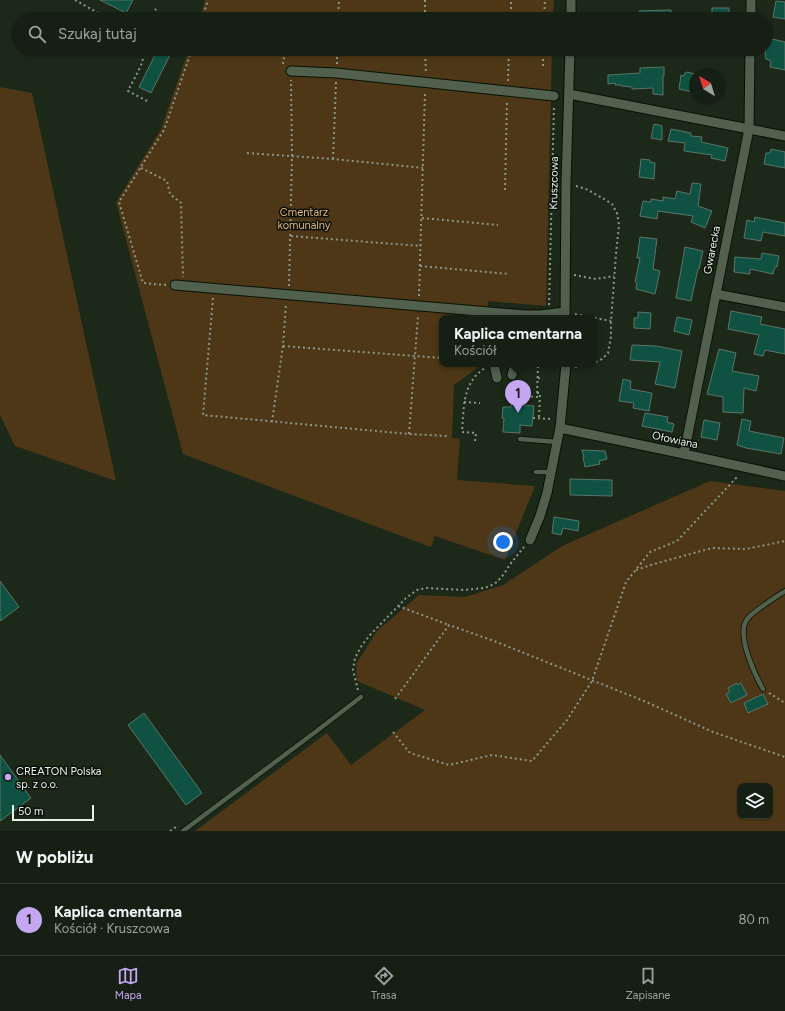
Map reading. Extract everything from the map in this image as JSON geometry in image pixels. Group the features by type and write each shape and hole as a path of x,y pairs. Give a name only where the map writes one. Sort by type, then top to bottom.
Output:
{"street":[{"path":"571,0 571,12"},
{"path":"751,0 751,12"},
{"name":"Kruszcowa","path":"565,315 566,184 570,56"},
{"name":"Gwarecka","path":"684,454 749,129 750,56"},
{"path":"291,70 336,73 554,96"},
{"path":"569,94 785,136"},
{"path":"179,285 419,306 490,315"},
{"path":"716,294 785,307"},
{"path":"540,315 565,315"},
{"path":"493,367 497,378"},
{"path":"512,376 514,367"},
{"path":"530,540 540,516 547,493 560,428 566,367"},
{"name":"Ołowiana","path":"560,428 785,476"}],"lane":[{"path":"520,439 557,442"},
{"path":"536,472 551,472"},
{"path":"763,689 755,674 746,650 743,633 745,622 749,616 785,590"},
{"path":"183,831 361,697"}],"path":[{"path":"75,0 96,12"},
{"path":"204,12 208,0"},
{"path":"338,12 339,0"},
{"path":"425,0 425,12"},
{"path":"511,0 511,12"},
{"path":"544,12 545,0"},
{"path":"154,12 157,7"},
{"path":"143,56 140,67 128,91 147,101"},
{"path":"141,168 167,181 170,194 181,203 179,285 143,284 119,202 164,130 190,56"},
{"path":"272,422 287,295 289,290 291,236 291,70 290,65 283,65 284,56"},
{"path":"333,159 337,56"},
{"path":"409,434 419,306 426,56"},
{"path":"506,190 509,56"},
{"path":"543,56 543,66"},
{"path":"549,314 554,96"},
{"path":"247,153 333,159 422,168"},
{"path":"566,184 586,189 612,204 617,214 619,225 614,276 611,337 608,352 602,359 597,362"},
{"path":"422,218 498,224"},
{"path":"291,236 421,246"},
{"path":"420,266 508,274"},
{"path":"565,273 596,279 614,276"},
{"path":"213,288 203,415 409,434 447,436"},
{"path":"597,319 611,321"},
{"path":"282,346 439,358"},
{"path":"475,441 476,433 462,432 464,402 471,382 481,371 488,367"},
{"path":"511,395 537,397 538,367"},
{"path":"538,378 543,379"},
{"path":"537,393 540,393 539,418"},
{"path":"464,402 480,403"},
{"path":"533,418 547,418"},
{"path":"393,732 410,753 449,765 492,755 532,761 567,720 592,680 626,582 650,552 676,540 746,467"},
{"path":"361,697 353,670 355,658 362,645 370,635 406,598 417,590 426,588 464,590 490,586 497,582 504,574 511,562 530,540"},
{"path":"635,571 654,564 712,548 746,549 785,542"},
{"path":"398,606 494,641 592,680 644,701 713,732 785,757"},
{"path":"395,699 449,625"},
{"path":"763,689 785,703"}],"green space":[{"path":"205,0 554,0 553,12 202,12"},
{"name":"Cmentarz komunalny","path":"187,56 552,56 546,306 488,301 487,315 439,315 439,367 479,367 454,385 452,438 460,439 457,480 535,486 505,560 435,536 431,547 183,454 116,202 161,129"},
{"path":"0,87 32,93 116,481 15,446 0,415"},
{"path":"710,481 785,491 785,831 195,831 327,733 351,765 425,710 357,681 356,664 377,631 419,595 465,597 503,585 562,546"}],"building":[{"path":"100,0 133,0 127,12"},
{"path":"776,1 785,2 785,19 773,17"},
{"path":"712,8 729,8 729,12 712,12"},
{"path":"671,10 671,12 639,12"},
{"path":"773,39 785,42 785,70 770,67 771,61 766,59 766,56 773,56"},
{"path":"154,56 170,56 151,93 139,87"},
{"path":"664,67 663,95 653,94 653,88 632,89 632,87 615,85 615,83 608,84 608,75 640,73 640,68"},
{"path":"689,72 689,91 679,89 681,75 684,76 686,73"},
{"path":"654,124 662,126 662,140 651,138"},
{"path":"671,129 691,133 691,136 702,137 701,142 728,148 725,161 711,158 712,155 684,151 685,143 668,141"},
{"path":"771,149 785,152 785,168 764,164 766,153 770,153"},
{"path":"641,159 650,160 650,162 655,163 654,179 639,177"},
{"path":"692,183 701,184 698,206 712,211 705,228 691,222 693,216 658,211 657,219 640,216 643,201 651,202 651,199 663,201 663,197 675,199 677,191 690,194"},
{"path":"755,217 785,223 785,236 763,232 761,241 744,238 747,220 754,222"},
{"path":"640,237 657,239 653,269 660,271 655,294 636,289 637,283 635,282 640,258 637,258"},
{"path":"685,247 703,251 691,301 676,298"},
{"path":"762,253 779,256 777,267 775,267 773,274 750,269 750,274 734,272 735,257 761,259"},
{"path":"731,311 762,317 760,324 785,329 785,354 765,350 763,356 754,354 759,335 728,329"},
{"path":"638,312 651,313 650,329 634,328 634,318 638,318"},
{"path":"677,317 692,320 689,335 674,331"},
{"path":"632,345 656,346 682,351 675,388 655,384 660,362 630,360"},
{"path":"719,349 736,353 732,371 759,376 756,391 744,388 743,413 723,412 723,397 707,394"},
{"path":"623,379 631,381 630,389 652,393 649,411 633,408 634,403 619,401"},
{"path":"512,399 523,400 523,405 534,406 532,426 520,425 520,433 503,432 503,407 511,407"},
{"path":"645,413 668,417 667,422 674,424 672,432 642,426"},
{"path":"742,419 751,421 749,431 784,438 781,454 737,445"},
{"path":"704,420 720,423 717,440 701,437"},
{"path":"582,450 605,451 607,459 599,461 600,464 585,467"},
{"path":"570,479 612,480 612,496 570,495"},
{"path":"554,517 579,521 578,531 563,528 561,535 552,533"},
{"path":"0,581 19,607 0,621"},
{"path":"737,683 738,685 741,683 747,695 731,703 726,694 730,692 728,688"},
{"path":"763,694 768,704 748,713 744,703"},
{"path":"144,713 202,793 186,805 128,725"},
{"name":"CREATON Polska sp. z o.o.","path":"0,755 31,798 0,821"}],"place":[{"name":"Kaplica cmentarna","path":"518,413"},
{"name":"CREATON Polska sp. z o.o.","path":"8,777"}]}
